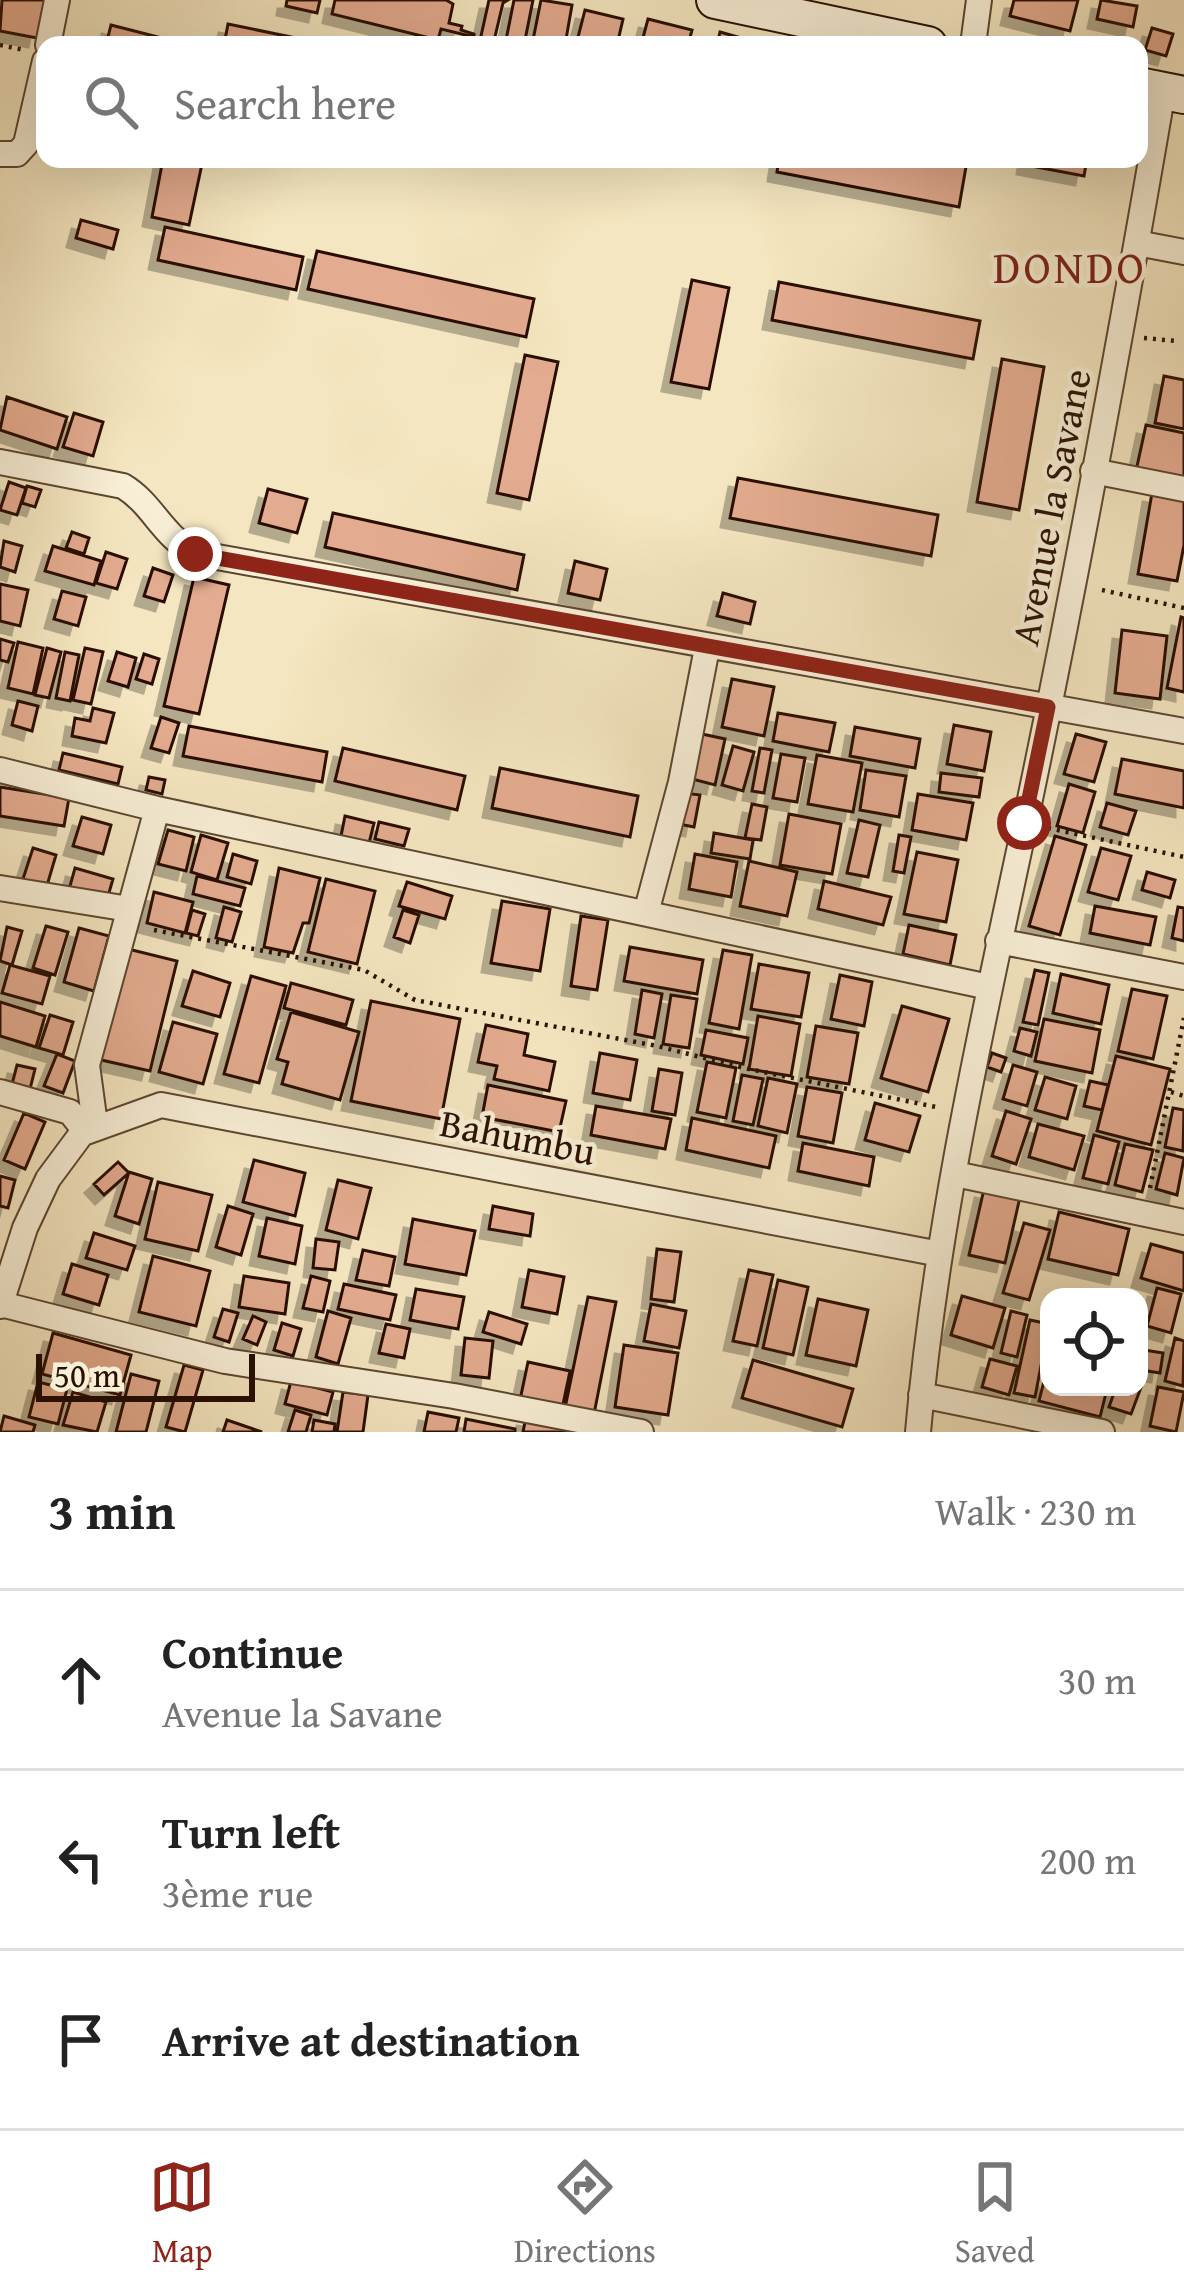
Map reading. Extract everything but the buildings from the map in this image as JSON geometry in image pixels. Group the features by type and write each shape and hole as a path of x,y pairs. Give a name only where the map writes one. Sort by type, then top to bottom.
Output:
{"street":[{"path":"50,36 57,0"},
{"path":"715,0 885,36"},
{"path":"974,36 979,0"},
{"name":"Avenue la Savane","path":"918,1432 940,1254 965,1113 1072,584 1162,91"},
{"path":"0,154 17,154 26,144 36,100"},
{"path":"1137,243 1184,252"},
{"path":"0,463 123,487 137,495 172,541 195,554 1184,731"},
{"path":"1093,471 1184,489"},
{"path":"646,913 681,782 707,648"},
{"path":"0,770 157,809 989,987"},
{"path":"157,809 87,1065 94,1117 48,1179 0,1305 225,1360 641,1432"},
{"path":"0,888 127,917"},
{"path":"998,941 1184,977"},
{"path":"0,1092 70,1112 86,1132"},
{"name":"Bahumbu","path":"86,1132 161,1105 940,1254"},
{"path":"955,1174 1184,1222"},
{"path":"921,1395 1102,1432"}],"path":[{"path":"1072,584 1184,608"},
{"path":"1024,823 1184,857"},
{"path":"127,917 364,970 415,1000 657,1046 823,1086 965,1113"},
{"path":"1144,1214 1184,1018"},
{"path":"1171,1093 1184,1096"}],"district":[{"name":"DONDO","path":"1070,266"}],"route":[{"path":"195,554 1048,707 1024,823"}]}
